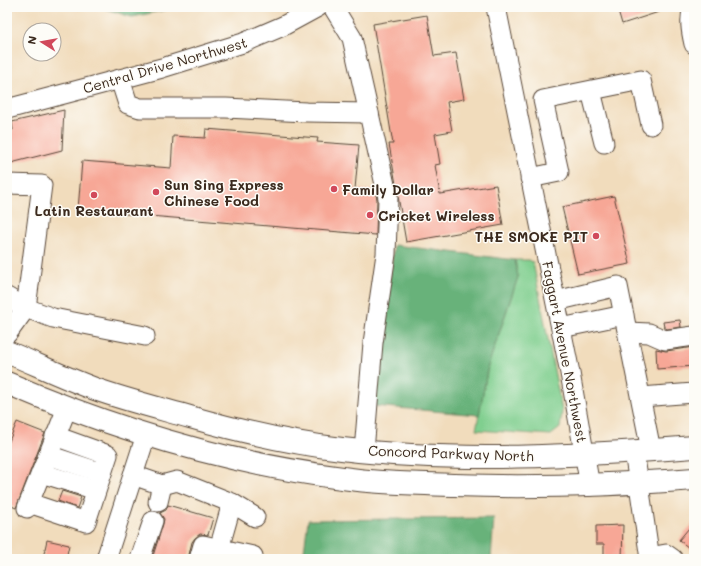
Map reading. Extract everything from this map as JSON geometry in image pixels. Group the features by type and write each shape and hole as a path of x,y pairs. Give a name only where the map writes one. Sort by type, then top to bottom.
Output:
{"highway":[{"name":"Concord Parkway North","path":"7,352 94,388 146,405 225,427 288,441 364,451 431,456 534,456 694,447"},
{"path":"7,383 67,408 137,432 211,453 273,467 336,477 408,484 483,486 590,486 694,478"},
{"path":"137,432 146,405"}],"street":[{"name":"Central Drive Northwest","path":"7,108 162,68 243,43 283,26 318,7"},
{"path":"333,7 352,38 388,198 386,254 373,343 364,451"},
{"name":"Faggart Avenue Northwest","path":"496,7 556,301 590,486"},
{"path":"693,7 690,17 691,33 694,44"},
{"path":"120,79 128,104 140,108 226,108 306,112 369,113"},
{"path":"515,101 543,100 641,80 651,125"},
{"path":"591,91 604,143"},
{"path":"530,178 559,172 543,100"},
{"path":"7,184 42,185 26,308 7,334"},
{"path":"556,301 618,286 641,397 642,451 639,483 649,558 666,554 673,559"},
{"path":"7,297 26,308 53,318 145,336"},
{"path":"561,328 626,324 665,340 694,336"},
{"path":"641,397 694,393"},
{"path":"67,408 30,501 90,510 119,519"},
{"path":"106,559 133,476 137,432"},
{"path":"48,455 108,455 90,510"},
{"path":"48,455 101,477"},
{"path":"133,476 160,493 177,481 232,503 256,517"},
{"path":"219,549 232,503"},
{"path":"140,559 152,521"},
{"path":"199,559 204,545 253,556"}],"green space":[{"path":"99,7 180,7 132,17"},
{"path":"394,245 515,260 518,277 488,366 479,415 374,406"},
{"path":"515,260 529,260 533,262 562,411 560,428 551,435 476,430 488,366 518,277"},
{"path":"494,518 491,559 303,559 308,520"}],"building":[{"path":"617,7 668,7 668,9 622,24"},
{"path":"427,15 434,56 456,53 464,99 447,102 452,131 435,134 440,164 435,165 440,194 496,185 503,225 406,242 389,144 393,144 373,24"},
{"path":"64,110 62,150 7,164 7,131 13,130 12,122"},
{"path":"206,129 318,138 317,142 359,145 355,189 375,191 377,199 376,235 78,210 82,161 171,168 173,136 205,138"},
{"name":"THE SMOKE PIT","path":"614,196 630,264 578,274 562,207"},
{"path":"680,320 681,327 667,329 664,327 663,322"},
{"path":"694,347 694,366 657,369 656,349 666,351"},
{"path":"17,422 45,433 16,508 7,504 7,446"},
{"path":"62,491 81,497 77,508 58,501"},
{"path":"168,505 213,518 208,535 200,534 192,542 188,559 152,559 164,519 160,513 166,510"},
{"path":"694,522 694,552 679,540"},
{"path":"623,525 622,559 604,559 604,544 596,544 596,526"},
{"path":"47,540 69,545 66,559 43,558"}],"place":[{"name":"Family Dollar","path":"334,189"},
{"name":"Sun Sing Express Chinese Food","path":"156,192"},
{"name":"Latin Restaurant","path":"94,195"},
{"name":"Cricket Wireless","path":"370,215"},
{"name":"THE SMOKE PIT","path":"596,236"}]}
